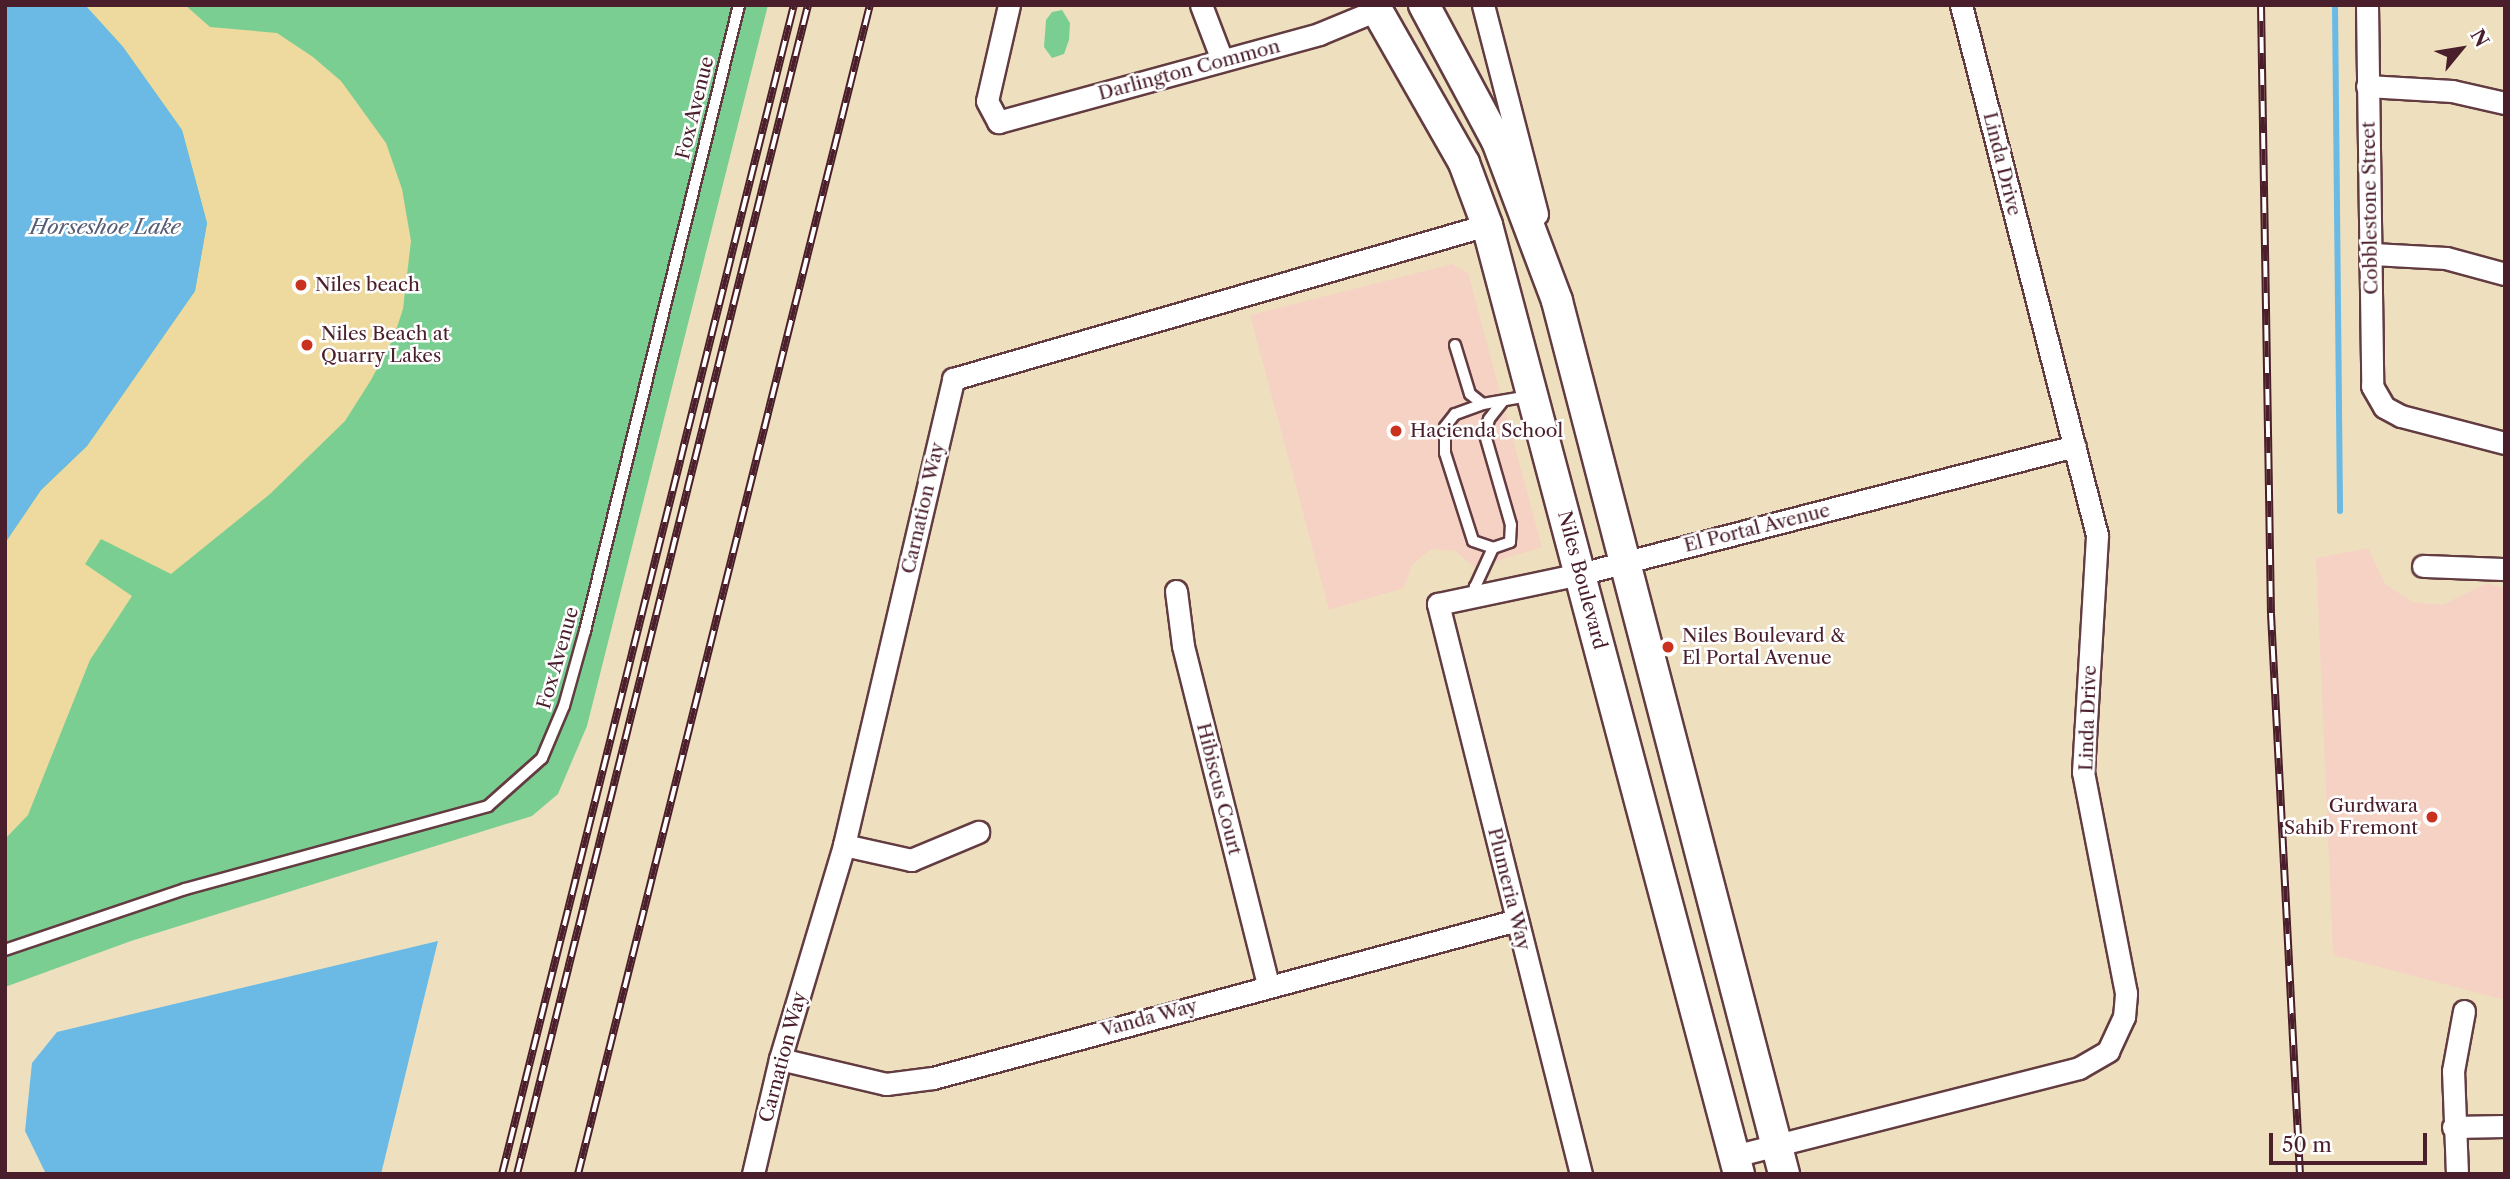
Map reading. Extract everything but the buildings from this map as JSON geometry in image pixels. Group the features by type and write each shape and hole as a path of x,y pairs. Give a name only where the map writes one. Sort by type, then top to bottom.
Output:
{"main road":[{"path":"1424,5 1497,141 1557,301 1784,1174"},
{"path":"1377,7 1440,35"},
{"name":"Niles Boulevard","path":"1377,7 1464,163 1487,225 1736,1165"}],"street":[{"name":"Darlington Common","path":"1010,5 987,101 998,122 1319,34 1377,7"},
{"path":"1200,5 1222,60"},
{"path":"1483,5 1557,301"},
{"name":"Linda Drive","path":"1736,1165 1777,1145 2079,1068 2108,1051 2118,1036 2126,993 2083,772 2097,536 1961,5"},
{"name":"Cobblestone Street","path":"2367,5 2373,254 2372,386 2384,407 2401,416 2505,443"},
{"path":"2367,86 2452,92 2505,103"},
{"name":"Carnation Way","path":"753,1174 780,1059 844,845 953,379 1487,225"},
{"path":"2373,254 2446,258 2505,274"},
{"name":"El Portal Avenue","path":"1438,604 1580,574 2075,446"},
{"path":"2423,566 2505,569"},
{"name":"Hibiscus Court","path":"1176,591 1182,646 1268,985"},
{"name":"Plumeria Way","path":"1438,604 1581,1174"},
{"path":"844,845 911,860 978,832"},
{"name":"Vanda Way","path":"780,1059 886,1084 933,1078 1268,985 1517,920"},
{"path":"2457,1174 2453,1127 2453,1072 2464,1011"},
{"path":"2453,1127 2505,1126"}],"lane":[{"name":"Fox Avenue","path":"5,950 185,889 488,806 542,758 564,706 584,631 738,5"},
{"path":"1455,345 1470,394 1483,404"},
{"path":"1503,401 1489,419 1485,435 1511,525 1510,542 1493,548 1472,541 1445,453 1445,427 1455,414 1483,404 1532,396"},
{"path":"1478,595 1475,587 1493,548"}],"shaded area":[{"name":"Hacienda School","path":"1452,264 1468,273 1542,547 1476,568 1455,551 1431,549 1412,565 1404,588 1329,610 1250,315"},
{"path":"2368,548 2385,584 2413,602 2442,605 2487,583 2505,588 2505,1000 2333,955 2316,558"}],"green space":[{"path":"5,5 768,5 587,726 558,794 532,816 131,941 5,987"},
{"path":"1062,10 1070,23 1069,40 1064,54 1052,58 1044,47 1046,20 1052,12"}],"sand":[{"name":"Niles beach","path":"85,5 185,5 210,27 277,33 313,57 341,81 386,143 402,189 411,241 403,309 393,339 371,380 345,421 270,494 171,574 101,539 85,564 132,596 90,660 28,815 5,839 5,543 41,490 87,446 195,291 207,223 182,130 123,47"}],"water":[{"name":"Horseshoe Lake","path":"5,5 85,5 123,47 182,130 207,223 195,291 87,446 41,490 5,543"},
{"path":"438,941 381,1174 46,1174 25,1131 32,1063 57,1032"}],"waterway":[{"path":"2335,5 2340,511"}],"railway":[{"path":"502,1174 794,5"},
{"path":"517,1174 808,5"},
{"path":"578,1174 870,5"},
{"path":"2261,5 2271,614 2300,1174"}],"place":[{"name":"Niles beach","path":"301,285"},
{"name":"Niles Beach at Quarry Lakes","path":"307,345"},
{"name":"Hacienda School","path":"1396,431"},
{"name":"Niles Boulevard & El Portal Avenue","path":"1668,647"},
{"name":"Gurdwara Sahib Fremont","path":"2432,817"}]}
